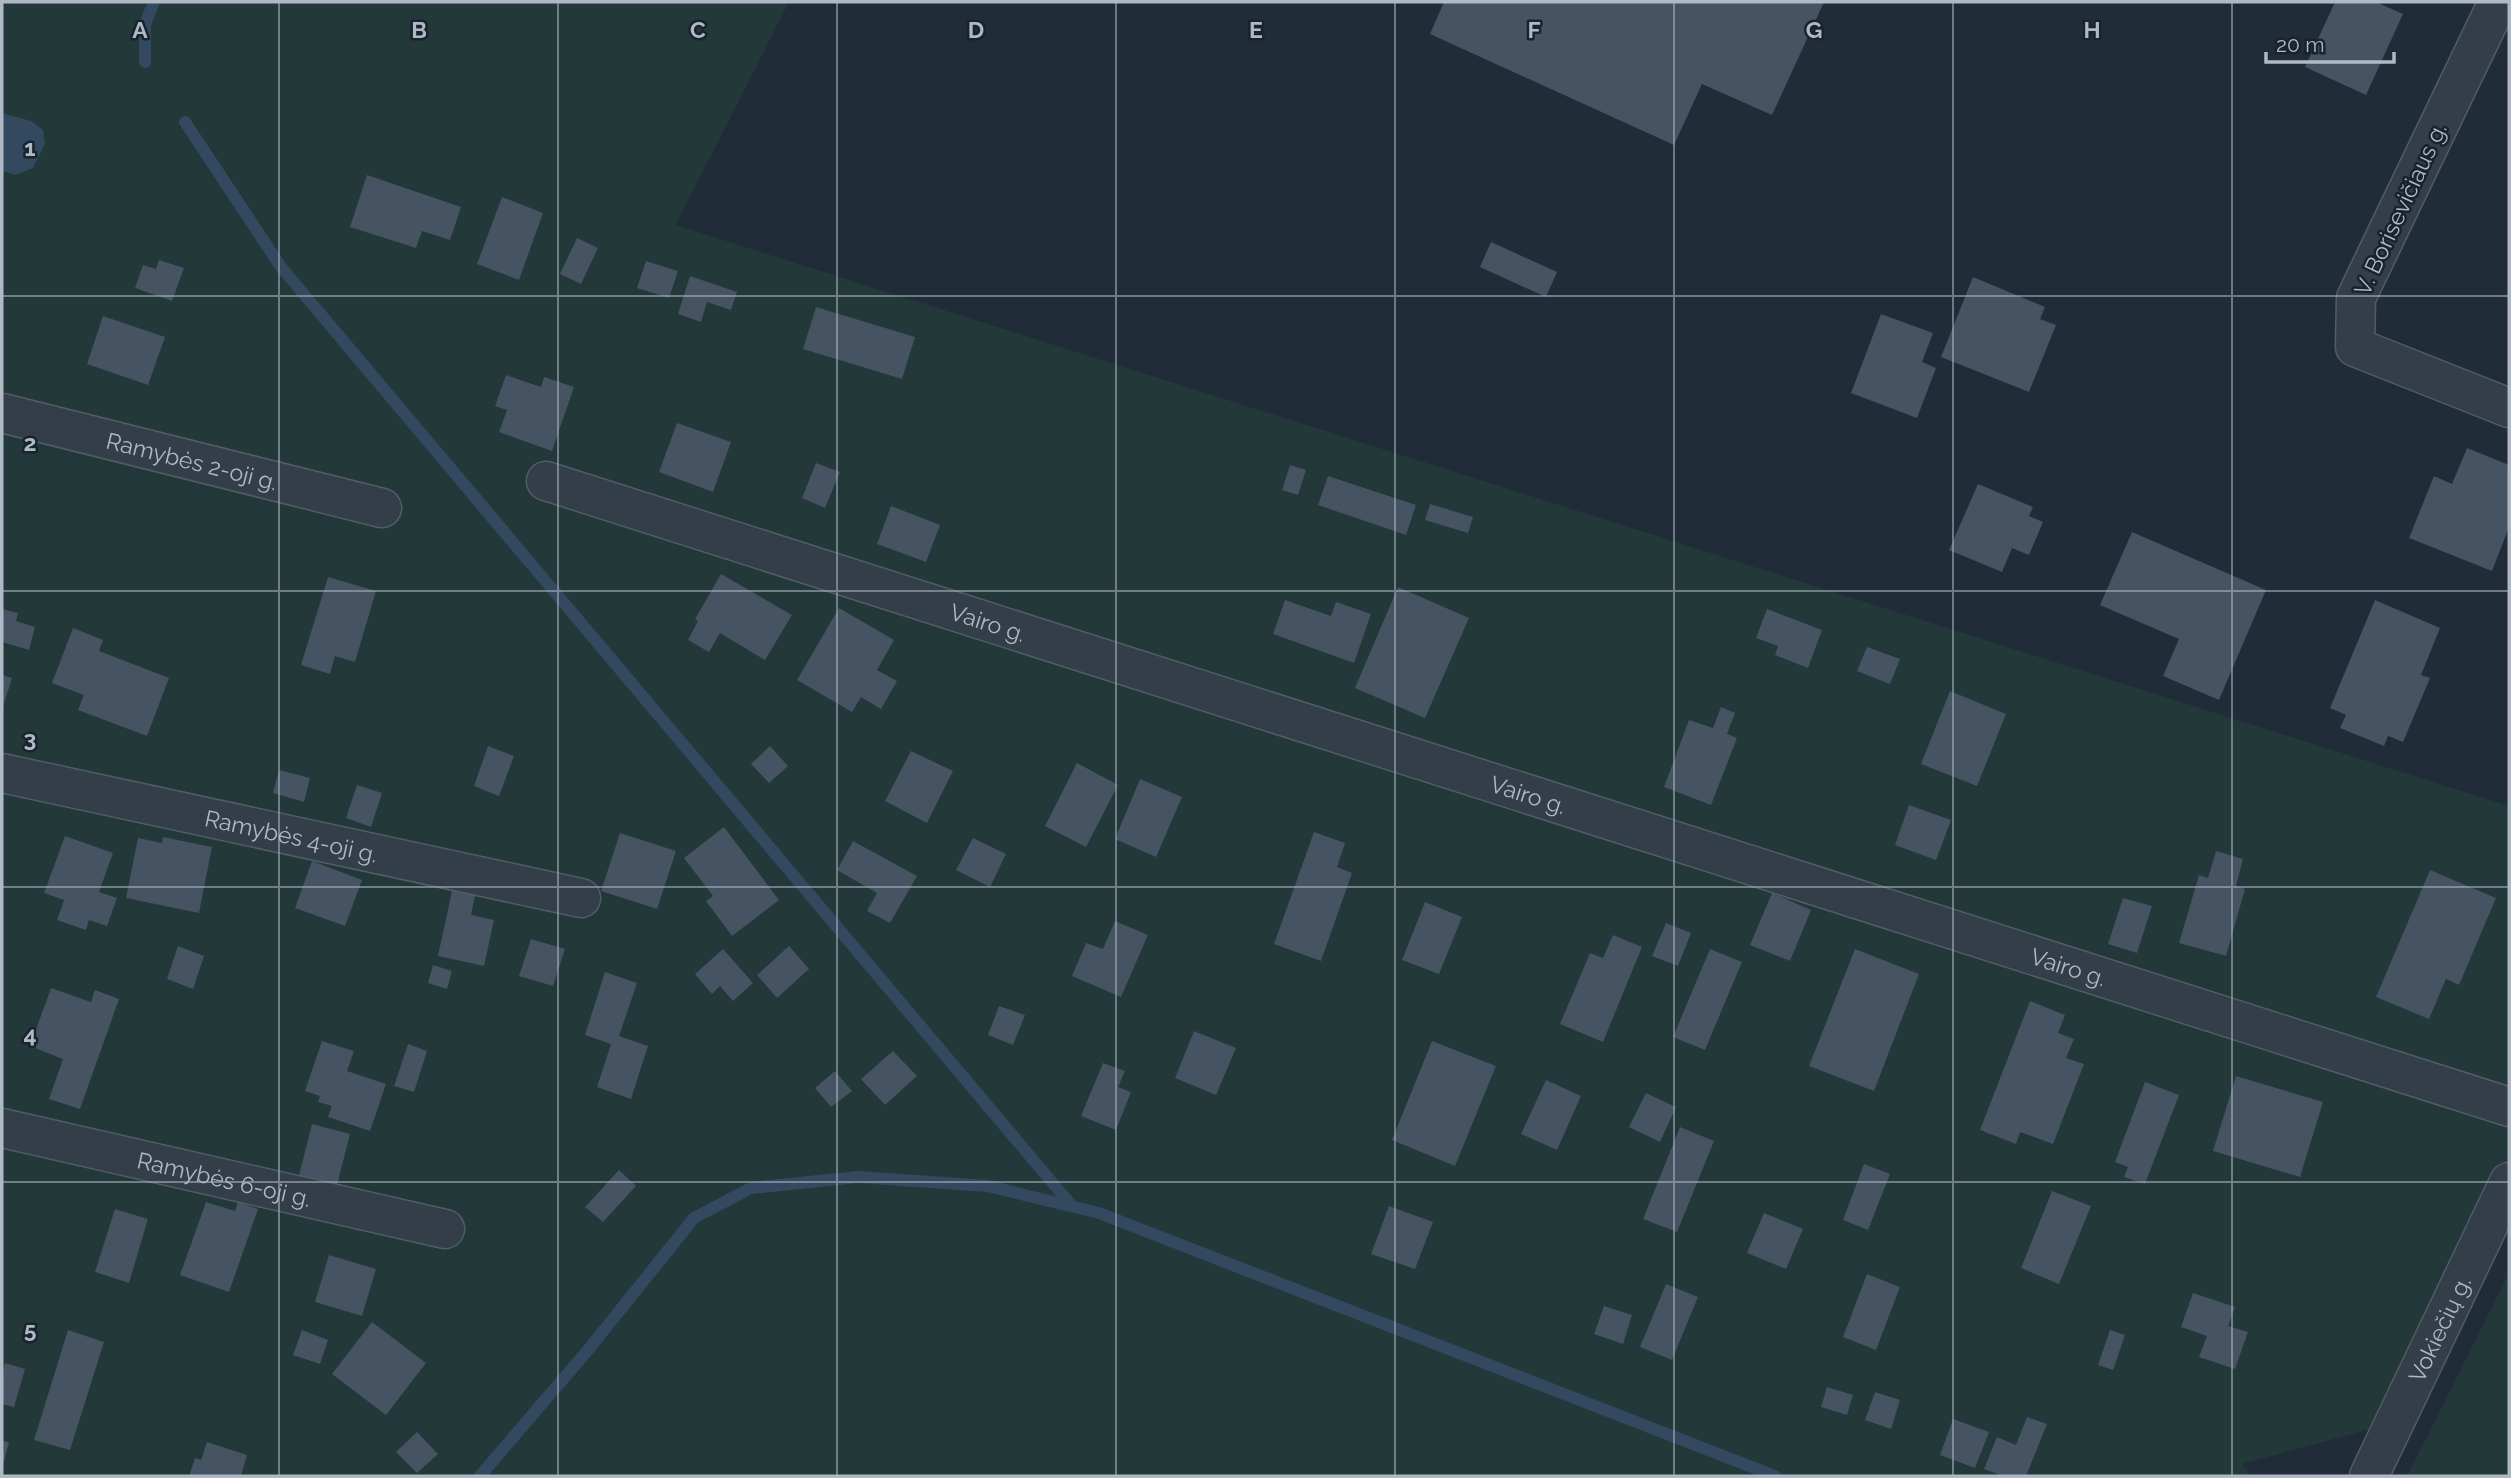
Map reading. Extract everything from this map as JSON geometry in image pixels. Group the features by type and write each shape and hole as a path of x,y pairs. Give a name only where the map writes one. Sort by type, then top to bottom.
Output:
{"street":[{"name":"V. Borisevičiaus g.","path":"2498,2 2356,298 2355,347 2509,408"},
{"name":"Ramybės 2-oji g.","path":"2,413 382,508"},
{"name":"Vairo g.","path":"546,481 2509,1107"},
{"name":"Ramybės 4-oji g.","path":"2,773 581,898"},
{"name":"Ramybės 6-oji g.","path":"2,1128 445,1229"},
{"name":"Vokiečių g.","path":"2369,1476 2509,1182"}],"green space":[{"path":"2,2 789,2 676,225 2509,806 2509,1182 2393,1423 2242,1464 2251,1476 2,1476"},
{"path":"2509,1273 2509,1476 2407,1476"}],"water":[{"path":"2,113 31,121 43,130 45,144 33,168 15,175 2,171"}],"building":[{"path":"1444,2 1824,2 1772,115 1702,84 1674,145 1430,34"},
{"path":"2335,2 2376,2 2403,14 2366,95 2305,67"},
{"path":"367,175 461,207 450,240 422,231 416,248 350,227"},
{"path":"502,197 543,213 519,280 477,264"},
{"path":"577,238 598,248 581,284 560,274"},
{"path":"1491,242 1557,272 1546,297 1480,267"},
{"path":"159,260 184,268 172,301 135,288 143,265 156,269"},
{"path":"646,261 678,271 669,298 637,288"},
{"path":"690,276 737,292 731,310 707,302 701,322 678,314"},
{"path":"1973,277 2045,307 2040,319 2056,325 2029,392 1941,357"},
{"path":"816,307 915,337 902,379 803,349"},
{"path":"1881,314 1933,333 1922,362 1936,368 1917,418 1851,393"},
{"path":"103,316 165,337 148,385 87,364"},
{"path":"506,375 541,387 544,377 574,387 552,451 499,432 507,410 495,406"},
{"path":"677,423 731,442 713,492 659,472"},
{"path":"2467,448 2509,465 2509,527 2492,571 2409,538 2434,476 2452,484"},
{"path":"816,463 840,472 825,508 802,498"},
{"path":"1290,465 1306,470 1298,495 1282,490"},
{"path":"1328,476 1416,505 1406,535 1318,505"},
{"path":"1978,484 2033,507 2029,516 2043,522 2029,555 2012,548 2002,572 1949,550"},
{"path":"1430,504 1473,517 1468,533 1425,520"},
{"path":"891,506 940,525 926,562 877,544"},
{"path":"2132,532 2266,590 2219,700 2163,676 2179,639 2100,605"},
{"path":"721,574 792,615 765,660 720,633 709,652 688,640 698,621 695,619"},
{"path":"328,577 376,591 355,662 335,656 330,674 301,665"},
{"path":"1398,587 1469,618 1425,718 1355,688"},
{"path":"1285,600 1331,616 1336,602 1371,614 1354,663 1273,634"},
{"path":"2375,600 2440,628 2421,675 2430,678 2403,742 2388,736 2384,746 2340,728 2346,715 2330,708"},
{"path":"839,608 894,640 877,670 897,681 881,709 861,697 852,712 797,680"},
{"path":"2,609 18,613 16,621 35,627 29,650 2,642"},
{"path":"1767,609 1822,630 1808,668 1775,655 1778,646 1756,638"},
{"path":"73,628 103,640 99,651 169,678 147,736 78,710 84,695 52,683"},
{"path":"1867,647 1900,659 1890,684 1857,671"},
{"path":"2,675 12,678 2,710"},
{"path":"1950,691 2006,714 1977,786 1921,764"},
{"path":"1721,707 1735,713 1727,734 1737,738 1711,805 1664,787 1689,720 1713,728"},
{"path":"488,746 514,756 499,796 474,786"},
{"path":"770,746 788,766 769,783 751,764"},
{"path":"911,751 953,771 927,823 885,801"},
{"path":"1077,763 1118,785 1086,847 1045,826"},
{"path":"279,770 310,778 304,802 273,793"},
{"path":"1140,779 1182,797 1156,857 1115,839"},
{"path":"357,785 382,793 371,827 346,818"},
{"path":"1909,805 1951,820 1936,860 1895,845"},
{"path":"724,827 779,900 732,936 706,901 713,896 684,858"},
{"path":"1314,832 1345,843 1337,867 1352,873 1321,961 1274,944"},
{"path":"620,833 676,851 657,909 601,891"},
{"path":"65,836 113,853 99,892 117,898 107,926 89,920 86,930 57,920 64,900 44,893"},
{"path":"163,837 212,847 199,913 126,898 138,838 162,843"},
{"path":"973,838 1006,854 990,887 956,870"},
{"path":"853,841 917,876 890,923 867,911 877,893 837,870"},
{"path":"2216,851 2243,859 2236,886 2245,889 2226,956 2179,943 2199,875 2208,878"},
{"path":"312,861 362,880 345,926 295,908"},
{"path":"2430,870 2496,898 2459,985 2446,979 2429,1019 2376,997"},
{"path":"453,886 476,891 471,915 494,920 484,966 438,956"},
{"path":"1772,893 1811,910 1790,961 1750,945"},
{"path":"2123,898 2152,906 2137,953 2108,944"},
{"path":"1425,902 1462,917 1439,974 1402,960"},
{"path":"1115,921 1148,935 1121,997 1072,976 1086,943 1103,949"},
{"path":"1666,923 1691,933 1678,966 1652,956"},
{"path":"1613,935 1642,947 1603,1042 1560,1024 1590,953 1603,958"},
{"path":"531,939 565,949 553,986 519,976"},
{"path":"178,946 204,956 193,989 167,979"},
{"path":"789,946 809,969 777,998 757,975"},
{"path":"723,949 753,983 733,1001 720,986 712,994 695,974"},
{"path":"1710,949 1742,962 1705,1050 1673,1037"},
{"path":"1855,949 1919,974 1874,1091 1809,1066"},
{"path":"433,965 452,971 447,989 428,983"},
{"path":"605,972 637,983 619,1036 648,1046 631,1099 597,1087 611,1044 585,1035"},
{"path":"51,988 91,1002 95,990 119,999 80,1109 49,1099 63,1059 30,1046"},
{"path":"2030,1001 2065,1015 2058,1033 2074,1039 2066,1058 2084,1064 2053,1144 2020,1132 2016,1144 1980,1130"},
{"path":"999,1006 1025,1015 1013,1045 988,1035"},
{"path":"1194,1031 1236,1048 1216,1095 1175,1078"},
{"path":"322,1041 354,1051 347,1071 386,1084 370,1131 328,1117 332,1106 318,1102 320,1096 305,1091"},
{"path":"1432,1041 1496,1066 1455,1166 1392,1140"},
{"path":"408,1044 427,1051 414,1092 394,1086"},
{"path":"893,1051 917,1076 885,1105 861,1079"},
{"path":"1103,1063 1125,1071 1118,1087 1131,1092 1116,1130 1081,1116"},
{"path":"835,1071 852,1091 831,1107 815,1088"},
{"path":"2236,1076 2323,1102 2300,1177 2213,1151"},
{"path":"1546,1080 1581,1096 1557,1150 1521,1134"},
{"path":"2145,1082 2179,1095 2145,1184 2124,1177 2128,1167 2115,1162"},
{"path":"1646,1093 1676,1107 1660,1142 1629,1127"},
{"path":"312,1124 350,1134 334,1197 296,1187"},
{"path":"1680,1127 1714,1141 1677,1232 1643,1219"},
{"path":"1864,1164 1890,1174 1868,1230 1843,1220"},
{"path":"619,1170 636,1186 603,1222 585,1207"},
{"path":"2052,1191 2091,1206 2059,1284 2021,1268"},
{"path":"206,1202 235,1211 238,1202 258,1209 229,1292 180,1275"},
{"path":"1389,1206 1433,1222 1415,1269 1371,1254"},
{"path":"115,1209 148,1219 129,1283 95,1272"},
{"path":"1764,1213 1803,1229 1786,1269 1747,1253"},
{"path":"329,1255 376,1269 362,1316 315,1302"},
{"path":"1867,1274 1900,1287 1876,1350 1843,1337"},
{"path":"1666,1284 1698,1297 1672,1360 1640,1347"},
{"path":"2193,1293 2235,1307 2228,1326 2248,1332 2235,1369 2199,1357 2207,1336 2181,1327"},
{"path":"1604,1306 1632,1315 1623,1344 1594,1334"},
{"path":"372,1322 426,1363 386,1415 332,1374"},
{"path":"68,1330 104,1342 70,1450 34,1440"},
{"path":"302,1330 328,1340 320,1364 293,1355"},
{"path":"2110,1330 2125,1335 2113,1370 2098,1365"},
{"path":"5,1363 25,1369 14,1407 2,1404 2,1374"},
{"path":"1827,1387 1853,1395 1847,1415 1821,1407"},
{"path":"1875,1392 1900,1400 1891,1429 1865,1420"},
{"path":"2027,1417 2047,1424 2026,1476 2003,1476 1984,1469 1997,1437 2016,1445"},
{"path":"1953,1419 1989,1432 1975,1468 1940,1455"},
{"path":"417,1432 438,1454 417,1473 396,1452"},
{"path":"2,1441 9,1442 3,1465 2,1465"},
{"path":"207,1442 247,1455 241,1476 189,1476 195,1458 201,1460"}],"waterway":[{"path":"145,62 145,24 154,2"},
{"path":"185,122 281,267 1072,1206"},
{"path":"480,1476 588,1350 694,1218 751,1188 858,1177 988,1186 1099,1213 1775,1476"}]}
